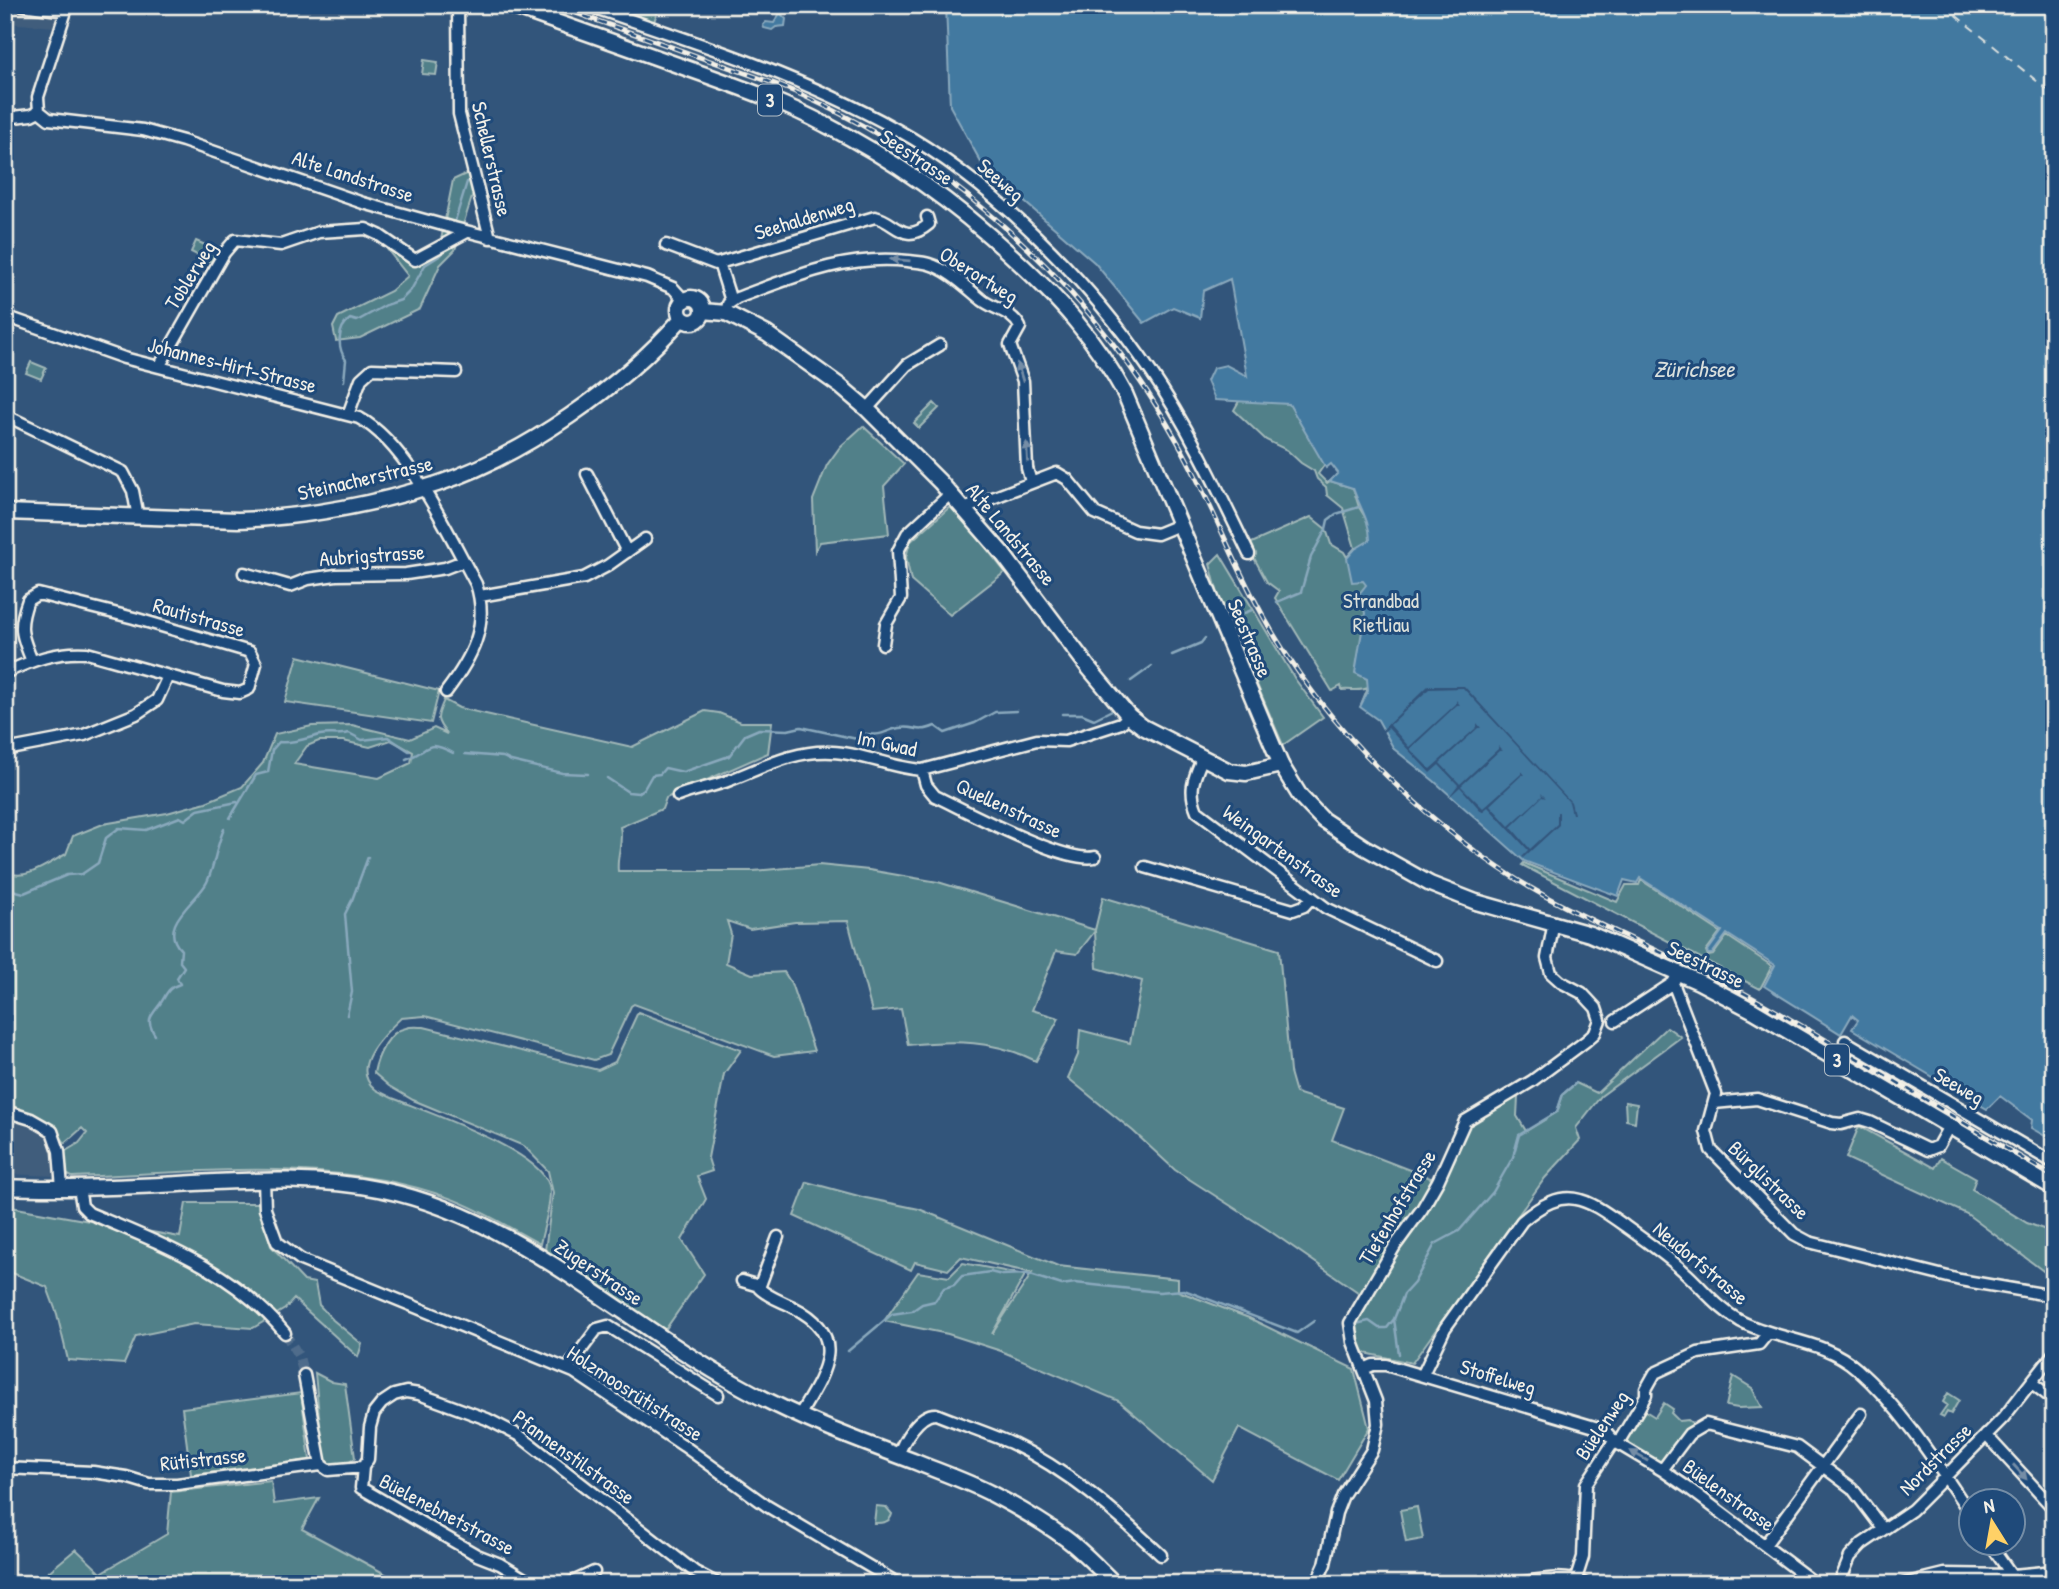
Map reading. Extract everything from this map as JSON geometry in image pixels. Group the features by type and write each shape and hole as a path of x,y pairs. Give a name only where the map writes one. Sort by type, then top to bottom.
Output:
{"main road":[{"name":"Seestrasse","path":"508,5 760,95 825,124 876,152 930,189 988,234 1031,273 1088,334 1107,360 1125,394 1281,765 1294,788 1323,820 1364,848 1430,884 1476,902 1590,934 1676,978 1764,1017 1948,1128 2054,1188"},
{"path":"691,298 698,300 703,311 696,321 690,322 682,318 679,308 684,300 691,298"},
{"name":"Alte Landstrasse","path":"703,311 728,307 795,352 867,409 964,509 1002,553 1088,667 1129,716 1143,727 1202,758 1238,773 1266,770 1281,765"},
{"name":"Steinacherstrasse","path":"5,512 238,520 297,516 345,508 421,488 444,481 495,458 575,411 630,369 682,318"},
{"name":"Zugerstrasse","path":"5,1187 79,1188 264,1180 356,1185 386,1190 445,1208 519,1245 710,1369 799,1416 968,1483 1017,1507 1067,1539 1115,1584"}],"street":[{"path":"22,5 67,8 38,97 39,111"},
{"name":"Schellerstrasse","path":"458,5 459,114 490,238"},
{"name":"Seeweg","path":"586,5 732,54 785,75 897,130 956,167 1018,220 1074,277 1152,372 1195,444 1249,554"},
{"name":"Alte Landstrasse","path":"5,118 31,115 39,111 49,119 143,130 183,141 356,201 647,277 673,288 684,300"},
{"name":"Seehaldenweg","path":"719,263 875,217 881,218 900,232 907,233 927,228 927,217"},
{"name":"Toblerweg","path":"159,367 234,240 281,245 319,232 366,229 415,260 467,232"},
{"path":"666,245 719,263 728,307"},
{"name":"Oberortweg","path":"728,307 835,264 877,258 929,264 953,276 986,303 1007,312 1018,323 1020,330 1010,345 1023,381 1028,475 1031,482"},
{"name":"Johannes-Hirt-Strasse","path":"5,317 159,367 359,418 378,430 394,448 421,488 480,596"},
{"path":"867,409 907,365 940,345"},
{"path":"348,415 361,379 372,369 456,372"},
{"path":"5,415 122,472 133,491 138,517"},
{"path":"964,509 1056,473 1062,475 1095,513 1143,533 1157,534 1179,525"},
{"path":"587,474 627,552"},
{"path":"883,644 887,624 901,598 898,551 907,534 950,494"},
{"path":"446,692 466,666 475,647 481,620 480,596 584,578 607,566 645,539"},
{"name":"Aubrigstrasse","path":"244,573 290,586 309,579 336,575 406,574 445,568 463,561"},
{"name":"Rautistrasse","path":"38,594 134,618 250,652 255,659 249,689 240,693 87,653 64,653 32,660 22,636 20,623 28,600 38,594"},
{"path":"5,673 32,660"},
{"path":"5,750 84,735 136,714 157,700 168,676"},
{"name":"Im Gwad","path":"678,796 801,754 846,754 922,770 1037,740 1066,741 1121,723 1129,716"},
{"name":"Weingartenstrasse","path":"1202,758 1192,783 1191,797 1197,811 1326,908 1437,961"},
{"name":"Quellenstrasse","path":"922,770 926,785 935,796 1057,852 1081,859 1095,857"},
{"path":"1145,867 1293,910 1304,906 1311,898"},
{"name":"Tiefenhofstrasse","path":"1316,1584 1325,1564 1336,1513 1343,1495 1372,1450 1378,1424 1376,1401 1350,1333 1350,1323 1395,1246 1422,1209 1438,1181 1465,1121 1532,1081 1595,1033 1600,1020 1591,1002 1582,993 1561,982 1551,973 1546,958 1553,922"},
{"path":"1615,1021 1676,978"},
{"name":"Bürglistrasse","path":"1676,978 1716,1094 1706,1131 1710,1150 1794,1234 1809,1242 1960,1279 2054,1296"},
{"name":"Seeweg","path":"1845,1041 2054,1163"},
{"path":"1714,1103 1757,1099 1832,1123 1841,1124 1860,1119 1923,1149 1938,1146 1948,1128"},
{"path":"5,1111 30,1119 52,1131 59,1151 62,1188"},
{"name":"Holzmoosrütistrasse","path":"264,1180 265,1209 277,1242 301,1260 567,1369 684,1446 768,1506 899,1584"},
{"path":"79,1188 82,1206 89,1213 166,1245 198,1262 243,1290 267,1311 285,1333"},
{"name":"Neudorfstrasse","path":"1423,1374 1445,1328 1522,1221 1546,1205 1568,1199 1584,1200 1602,1209 1663,1253 1721,1309 1742,1322 1768,1333 1817,1345 1844,1358 1913,1433 1958,1496"},
{"path":"759,1286 778,1237"},
{"path":"742,1281 759,1286 762,1292 808,1317 820,1328 828,1342 826,1367 799,1416"},
{"path":"567,1369 597,1329 608,1326 718,1395"},
{"name":"Büelenweg","path":"1581,1581 1586,1484 1600,1460 1621,1438 1646,1395 1646,1389 1655,1373 1698,1353 1759,1344 1768,1333"},
{"name":"Nordstrasse","path":"1839,1584 1850,1557 1862,1544 1912,1510 1986,1435 2032,1383 2054,1353"},
{"name":"Stoffelweg","path":"1364,1369 1373,1365 1386,1365 1423,1374 1585,1423 1607,1433 1615,1443"},
{"path":"304,1375 321,1465"},
{"path":"2032,1383 2054,1400"},
{"name":"Pfannenstilstrasse","path":"363,1467 368,1459 370,1427 374,1413 394,1395 406,1392 419,1394 487,1419 520,1436 695,1572 718,1584"},
{"path":"898,1456 906,1439 925,1416 936,1413 1009,1443 1049,1464 1114,1510 1161,1555"},
{"path":"1765,1545 1861,1414"},
{"path":"1662,1470 1689,1434 1706,1424 1797,1447 1852,1488 1883,1529"},
{"path":"1986,1435 2054,1509"},
{"name":"Büelenstrasse","path":"1615,1443 1662,1470 1816,1584"},
{"name":"Rütistrasse","path":"5,1468 69,1470 126,1477 149,1484 177,1484 321,1465 328,1470 363,1467"},
{"name":"Büelenebnetstrasse","path":"363,1467 360,1484 364,1491 533,1584"},
{"path":"2000,1558 2016,1579"},
{"path":"1903,1584 1944,1574 2016,1579 2054,1571"},
{"path":"568,1584 593,1572"},
{"path":"1510,1584 1562,1577 1581,1581"}],"shaded area":[{"path":"5,5 60,5 54,27 5,23"},
{"path":"5,1115 44,1129 55,1150 57,1176 5,1174"}],"green space":[{"path":"586,5 660,5 652,27"},
{"path":"424,60 438,62 436,75 422,74"},
{"path":"470,172 473,194 455,250 440,265 420,309 360,338 336,341 333,327 338,317 391,291 408,276 386,248 419,265 439,250 453,180"},
{"path":"196,241 217,250 211,262 191,252"},
{"path":"31,362 46,368 41,379 26,373"},
{"name":"Strandbad Rietliau","path":"1283,392 1327,461 1318,474 1327,483 1330,481 1353,488 1359,507 1370,525 1455,597 1362,703 1368,688 1342,690 1341,686 1332,691 1275,598 1279,591 1267,582 1247,545 1311,517 1326,529 1331,544 1347,557 1355,548 1343,508 1327,495 1326,487 1317,479 1314,471 1287,450 1266,440 1234,410 1243,394"},
{"path":"934,403 939,408 919,428 914,423"},
{"path":"863,426 904,464 884,486 889,534 820,542 815,551 813,500 827,465 840,447"},
{"path":"952,505 1005,572 950,615 911,581 906,557 910,542"},
{"path":"1220,554 1295,679 1323,717 1283,745 1218,594 1210,564"},
{"path":"298,656 439,691 431,723 285,702"},
{"path":"444,700 459,708 632,747 705,711 719,713 741,722 772,722 768,753 666,798 662,809 620,827 618,871 753,871 819,865 869,870 938,882 1095,930 1103,897 1279,950 1290,1072 1296,1093 1344,1108 1332,1140 1438,1181 1465,1121 1513,1093 1518,1097 1517,1116 1526,1131 1557,1112 1563,1094 1576,1083 1597,1093 1667,1027 1681,1037 1601,1096 1576,1128 1580,1140 1545,1178 1412,1363 1365,1353 1357,1338 1355,1326 1365,1297 1175,1170 1133,1131 1068,1078 1078,1055 1080,1030 1130,1043 1142,981 1097,968 1095,931 1077,954 1056,951 1032,1010 1059,1018 1036,1061 1005,1049 974,1043 908,1045 901,1009 872,1012 848,921 795,922 750,929 727,921 731,934 726,963 752,974 784,972 791,983 814,1051 774,1056 634,1004 608,1055 594,1060 425,1016 401,1018 372,1051 365,1071 368,1080 375,1089 390,1097 503,1145 540,1171 550,1191 540,1244 461,1202 405,1185 359,1176 263,1170 72,1177 64,1173 64,1152 79,1143 87,1133 82,1128 65,1143 51,1123 5,1103 5,871 20,875 36,870 66,854 73,836 103,824 167,813 206,802 242,787 263,763 275,734 312,726 352,725 410,739 434,728 447,734 440,725 438,715","holes":["391,740 413,752 411,763 379,778 294,764 307,746 319,741 343,741 370,747"]},
{"path":"1524,863 1617,902 1626,885 1639,885 1641,880 1720,932 1706,951 1708,956 1713,955 1727,936 1772,966 1760,989 1522,865"},
{"path":"638,1012 741,1050 724,1074 708,1158 712,1171 697,1176 706,1199 682,1240 704,1274 665,1330 545,1250 553,1193 548,1171 524,1146 413,1100 389,1086 374,1073 389,1039 408,1027 424,1027 598,1070 615,1062"},
{"path":"1625,1102 1637,1104 1635,1122 1626,1120"},
{"path":"1859,1126 1935,1168 1941,1158 1976,1178 1972,1189 2027,1223 2054,1233 2054,1279 1967,1214 1846,1158"},
{"path":"807,1182 919,1209 1058,1266 1178,1279 1178,1291 1249,1318 1354,1369 1369,1428 1338,1480 1239,1428 1212,1480 1119,1401 1001,1351 948,1334 884,1321 918,1272 949,1277 963,1263 1025,1275 992,1334 1032,1273 961,1257 948,1270 915,1262 911,1270 794,1216"},
{"path":"186,1203 259,1203 271,1246 304,1281 315,1283 319,1305 362,1344 358,1357 294,1299 285,1309 253,1328 194,1324 136,1336 124,1364 68,1360 57,1314 47,1287 5,1270 5,1206 180,1237"},
{"path":"315,1373 332,1382 345,1384 355,1458 343,1467 328,1464 323,1459"},
{"path":"1733,1376 1752,1388 1762,1407 1726,1406"},
{"path":"301,1393 310,1460 191,1475 182,1408"},
{"path":"1948,1393 1959,1400 1951,1414 1947,1412 1944,1417 1940,1415 1947,1405 1943,1402"},
{"path":"1664,1403 1673,1409 1671,1413 1679,1421 1688,1420 1693,1424 1664,1461 1660,1462 1625,1440 1642,1409 1655,1417"},
{"path":"271,1481 274,1504 319,1498 302,1529 404,1584 34,1584 76,1549 101,1573 167,1534 171,1492"},
{"path":"876,1506 886,1507 892,1514 888,1521 874,1523"},
{"path":"1417,1507 1423,1539 1406,1542 1400,1510"}],"water":[{"name":"Zürichsee","path":"946,5 2054,5 2054,1141 2031,1128 2032,1120 2000,1096 1987,1109 1852,1029 1858,1020 1852,1015 1841,1034 1764,986 1775,965 1727,934 1712,954 1708,954 1722,931 1640,878 1637,883 1624,880 1618,896 1524,861 1394,749 1378,720 1360,707 1368,691 1367,679 1355,673 1365,613 1359,594 1366,585 1363,581 1352,582 1347,558 1355,549 1370,540 1370,533 1353,488 1330,481 1338,473 1331,464 1326,468 1289,404 1215,400 1207,381 1213,368 1226,365 1247,376 1230,279 1203,291 1200,318 1173,307 1144,323 1095,263 983,166 950,106"},
{"path":"780,13 786,19 785,26 772,30 764,28 766,22 774,23"}],"pier":[{"path":"1428,686 1464,686 1571,802 1574,814 1569,802 1463,688 1429,689 1390,725 1409,747 1456,704 1456,700 1460,705 1410,749 1430,769 1477,727 1477,723 1481,728 1440,763 1460,784 1498,749 1498,746 1503,751 1499,751 1461,786 1483,808 1521,774 1521,770 1525,775 1490,805 1509,826 1542,796 1541,793 1546,798 1542,797 1511,827 1530,849 1557,824 1559,812 1559,825 1523,858 1528,850 1488,807 1482,812 1460,787 1448,798 1458,785 1439,765 1430,773 1388,728 1381,734 1380,732"}],"waterway":[{"path":"455,221 467,182"},
{"path":"344,381 346,360 341,350 340,338 346,323 350,319 357,321 401,300 411,290 425,265 441,255 447,247"},
{"path":"1277,602 1301,592 1311,557 1328,520 1336,514 1359,507"},
{"path":"1229,619 1252,610"},
{"path":"1172,655 1201,643 1205,638"},
{"path":"1131,681 1152,666"},
{"path":"1062,714 1082,714 1094,719 1112,710"},
{"path":"607,778 628,792 638,793 644,789 652,775 660,774 665,768 683,772 729,756 745,735 759,729 788,730 801,727 857,739 865,734 881,734 905,727 924,729 935,726 945,733 975,723 995,712 1017,711"},
{"path":"230,818 256,775 268,772 272,750 279,742 323,734 349,733 362,740 388,737 409,751"},
{"path":"406,759 432,746 453,753"},
{"path":"465,754 503,757 562,773 588,774"},
{"path":"5,894 12,890 24,893 67,875 82,874 98,863 106,838 119,828 146,830 180,817 185,820 198,810 237,802"},
{"path":"155,1035 150,1026 150,1018 172,987 180,984 177,978 184,967 180,962 181,950 173,931 181,914 207,882 224,829"},
{"path":"347,1015 352,992 345,914 368,857"},
{"path":"1356,1324 1369,1321 1379,1328 1387,1328 1394,1319 1404,1294 1414,1283 1435,1244 1459,1231 1493,1192 1513,1157 1519,1135 1557,1112 1563,1094 1576,1083"},
{"path":"848,1351 892,1314 912,1311 922,1304 935,1301 944,1288 954,1285 962,1276 990,1272 1002,1275 1027,1274 1062,1285 1075,1283 1159,1292 1184,1290 1297,1333 1314,1321"},
{"path":"1394,1319 1399,1354"}],"ferry route":[{"path":"1943,5 2054,95"}],"tunnel":[{"path":"285,1333 299,1357 304,1375"}],"railway":[{"path":"553,5 804,96 862,125 918,160 970,198 1020,241 1066,287 1108,337 1146,390 1180,446 1253,597 1282,648 1335,720 1412,800 1467,845 1525,884 1569,909 1780,1013 2054,1177"}]}
